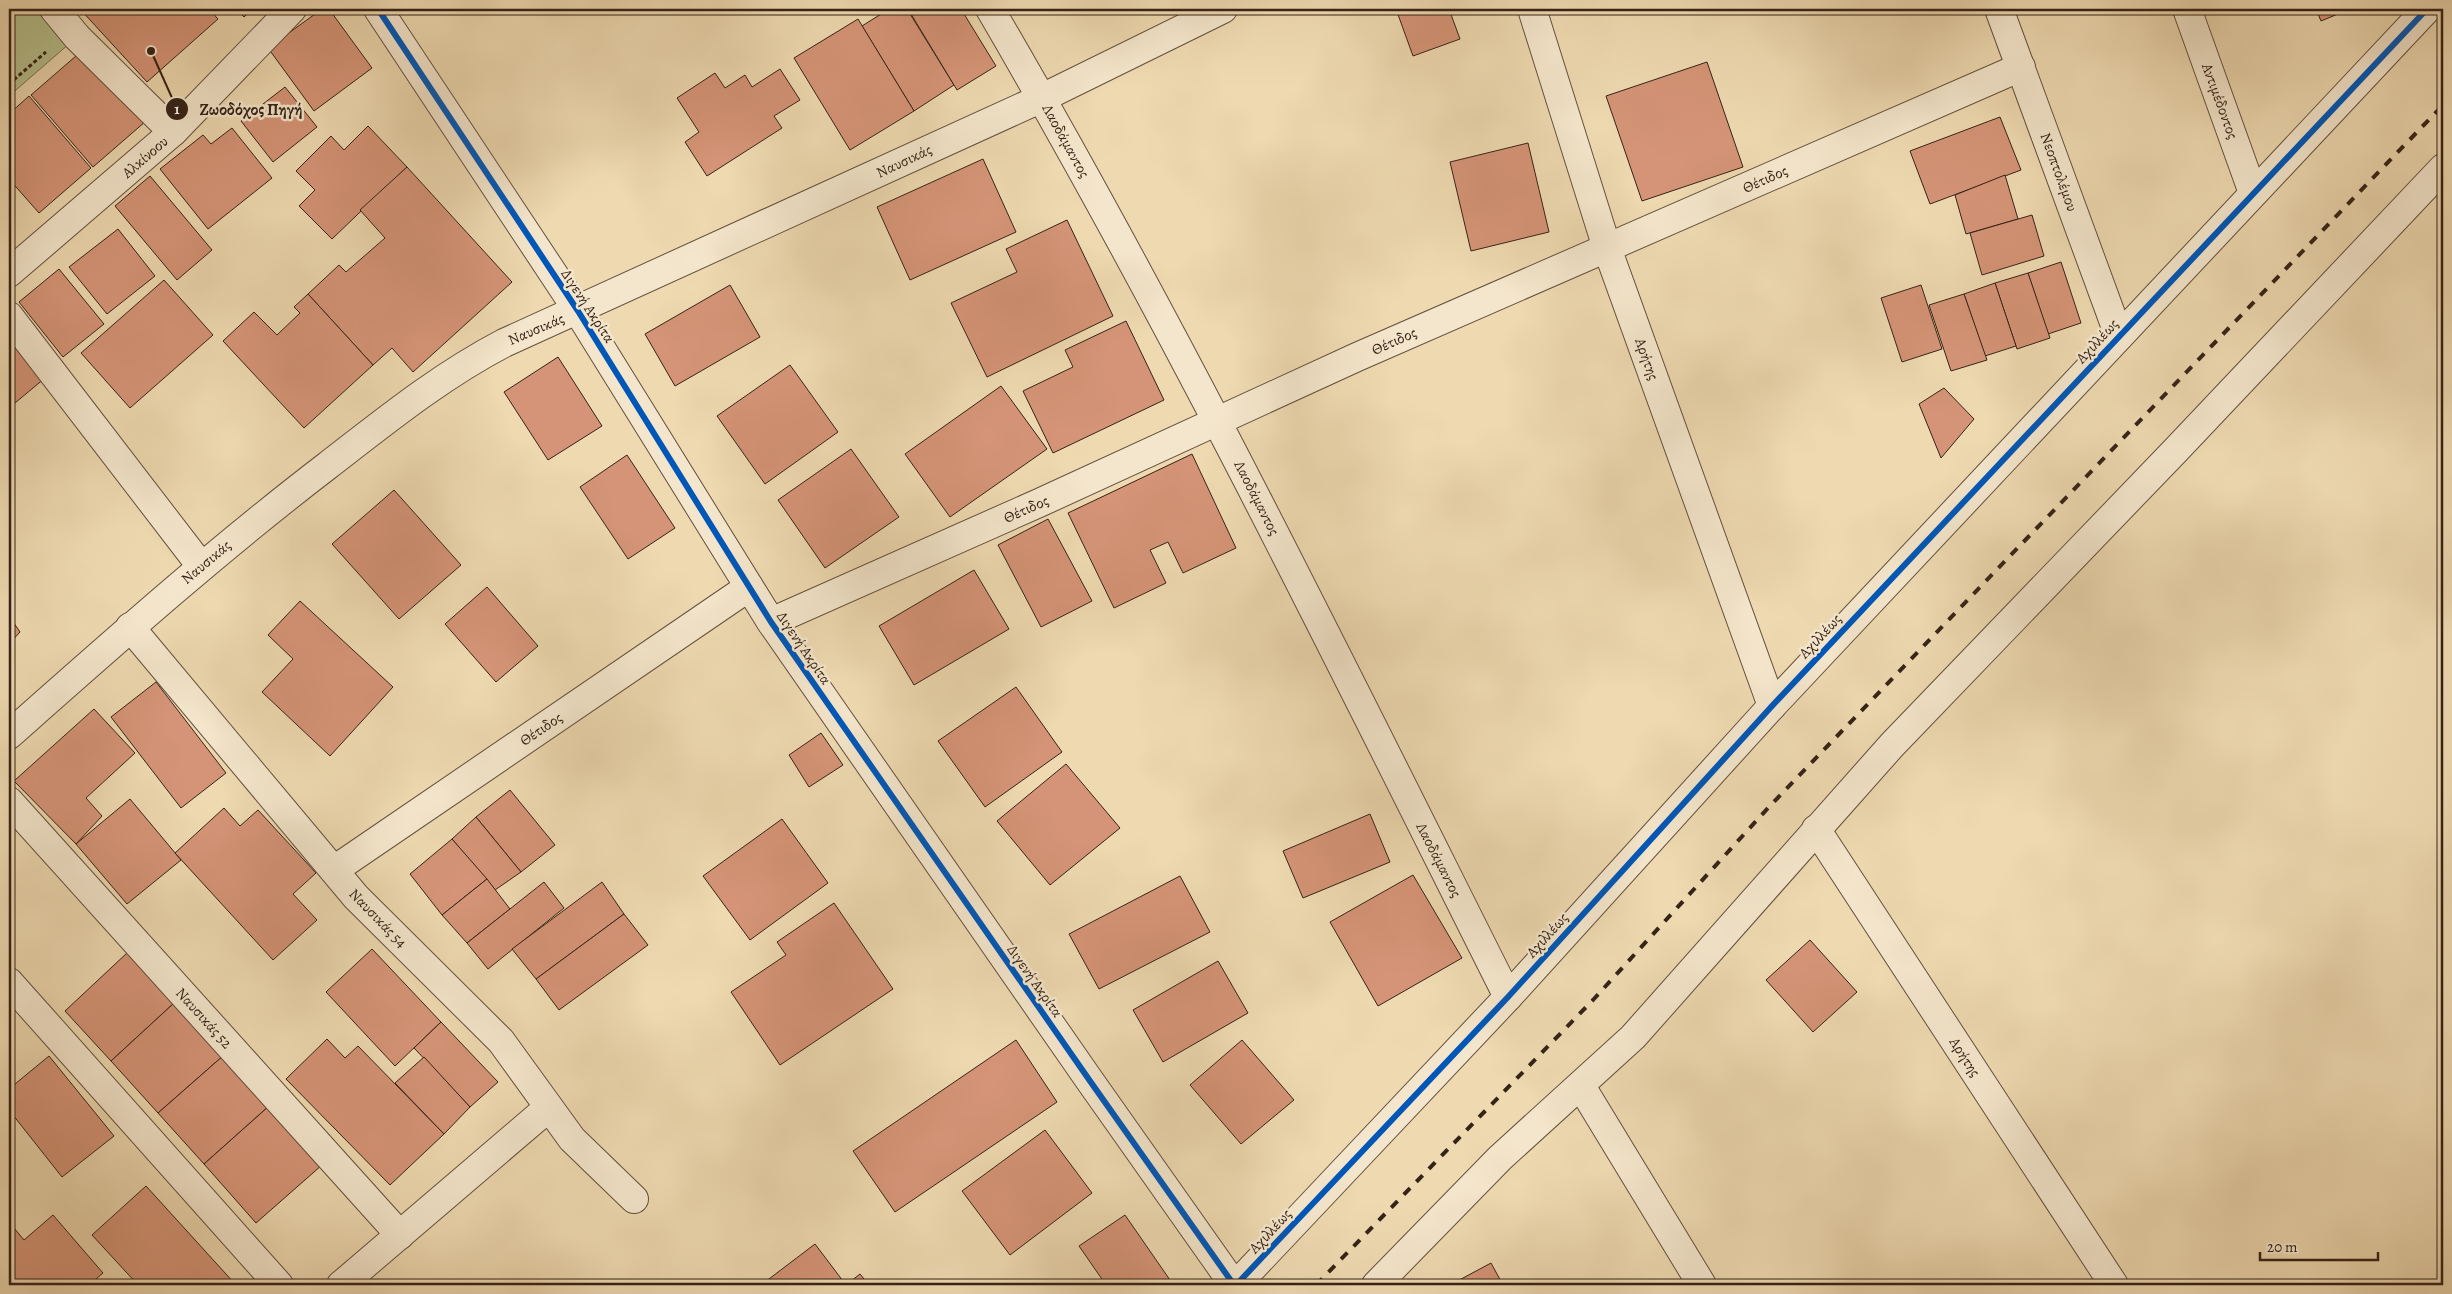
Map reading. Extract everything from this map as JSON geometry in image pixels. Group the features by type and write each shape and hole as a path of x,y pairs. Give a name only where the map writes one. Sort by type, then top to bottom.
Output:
{"street":[{"path":"54,9 71,30 173,132"},
{"name":"Αλκίνοου","path":"9,273 173,132 292,9"},
{"name":"Διγενή Ακρίτα","path":"378,9 578,311 771,622 1084,1073 1235,1285"},
{"name":"Λαοδάμαντος","path":"990,9 1042,98 1218,420 1508,996"},
{"name":"Ναυσικάς","path":"9,735 201,566 320,471 447,376 504,343 578,311 1042,98 1223,9"},
{"name":"Αρήτης","path":"1532,9 1607,248 1772,706"},
{"name":"Νεοπτολέμου","path":"1999,9 2119,336"},
{"name":"Αντιμέδοντος","path":"2187,9 2253,193"},
{"name":"Αχιλλέως","path":"1235,1285 1508,996 1772,706 2427,9"},
{"name":"Θέτιδος","path":"771,622 1039,503 1218,420 2021,67"},
{"path":"1376,1285 1500,1158 1633,1037 1898,738 2182,444 2443,168"},
{"path":"9,316 201,566"},
{"name":"Θέτιδος","path":"334,870 749,587"},
{"name":"Ναυσικάς 54","path":"130,627 356,896 501,1041 520,1064 548,1108 572,1139 634,1199"},
{"name":"Ναυσικάς 52","path":"9,800 400,1235"},
{"name":"Αρήτης","path":"1816,829 2114,1285"},
{"path":"9,982 279,1285"},
{"path":"1581,1086 1702,1285"},
{"path":"341,1285 548,1108"}],"path":[{"path":"9,84 71,30"}],"green space":[{"path":"9,9 54,9 77,37 9,96"}],"building":[{"path":"80,9 209,9 218,19 147,82"},
{"path":"236,9 253,9 244,17"},
{"path":"322,9 329,9 372,68 314,111 268,48"},
{"path":"889,9 907,9 954,85 914,111 862,26"},
{"path":"908,9 961,9 996,66 957,90"},
{"path":"1396,9 1449,9 1460,39 1413,56"},
{"path":"2316,9 2350,9 2321,21"},
{"path":"858,19 914,111 850,150 794,58"},
{"path":"84,49 146,121 93,167 31,95"},
{"path":"1707,62 1743,167 1642,201 1606,96"},
{"path":"780,69 800,100 774,116 782,128 707,176 685,142 699,132 677,98 715,73 725,88 745,75 752,87"},
{"path":"285,87 317,127 273,162 241,121"},
{"path":"29,96 91,168 39,213 9,179 9,114"},
{"path":"2000,117 2021,170 1930,204 1910,151"},
{"path":"368,126 407,167 332,239 299,206 315,190 296,171 331,136 344,150"},
{"path":"232,128 272,178 208,229 160,169 203,135 211,144"},
{"path":"1528,143 1549,232 1471,251 1450,162"},
{"path":"983,159 1016,232 910,280 877,207"},
{"path":"407,167 512,282 413,372 392,348 373,365 308,294 339,265 346,272 385,238 360,210"},
{"path":"2005,175 2018,219 1966,234 1955,195"},
{"path":"150,176 212,250 177,280 115,206"},
{"path":"2032,215 2044,256 1982,275 1970,233"},
{"path":"1067,220 1113,316 987,377 951,303 1017,272 1006,249"},
{"path":"118,229 155,276 107,314 69,267"},
{"path":"2061,262 2081,323 2048,334 2028,273"},
{"path":"59,269 104,324 63,357 19,302"},
{"path":"2028,273 2050,338 2017,349 1995,283"},
{"path":"164,280 213,335 130,408 81,353"},
{"path":"1995,283 2016,346 1985,356 1964,294"},
{"path":"730,285 760,337 675,386 645,334"},
{"path":"1921,285 1942,349 1902,362 1881,298"},
{"path":"308,294 373,365 304,428 223,341 254,312 277,335 300,313 294,307"},
{"path":"1964,294 1987,360 1951,371 1929,305"},
{"path":"1126,321 1164,400 1053,453 1023,391 1073,367 1065,350"},
{"path":"9,335 45,378 9,408"},
{"path":"558,357 602,426 548,460 504,392"},
{"path":"790,365 838,432 765,484 717,416"},
{"path":"1001,386 1047,449 950,517 905,454"},
{"path":"1944,388 1974,419 1941,458 1919,404"},
{"path":"851,449 899,517 825,568 778,500"},
{"path":"1192,454 1236,548 1183,573 1168,542 1150,550 1166,583 1114,608 1068,513"},
{"path":"627,455 675,528 628,559 580,487"},
{"path":"394,490 461,565 399,619 332,544"},
{"path":"1048,519 1092,601 1041,627 998,545"},
{"path":"974,570 1009,629 914,685 879,626"},
{"path":"487,587 538,646 496,682 445,624"},
{"path":"300,601 393,687 330,756 262,692 293,659 268,635"},
{"path":"9,616 20,632 9,644"},
{"path":"156,682 226,773 181,808 111,717"},
{"path":"1016,687 1062,752 985,807 938,741"},
{"path":"94,709 135,753 86,798 102,816 76,844 14,781"},
{"path":"821,733 843,765 809,787 789,755"},
{"path":"1066,764 1120,828 1050,885 997,821"},
{"path":"510,790 555,845 521,872 476,817"},
{"path":"130,799 181,860 127,904 76,844"},
{"path":"224,808 240,826 258,810 316,873 293,894 317,920 273,960 175,853"},
{"path":"1370,814 1390,862 1303,898 1283,851"},
{"path":"476,817 521,872 495,890 452,839"},
{"path":"782,819 828,883 750,940 703,876"},
{"path":"452,839 487,879 442,915 410,874"},
{"path":"1413,875 1462,958 1378,1006 1330,922"},
{"path":"1180,876 1210,932 1099,989 1069,934"},
{"path":"487,879 510,909 467,943 442,915"},
{"path":"544,882 564,908 488,969 467,943"},
{"path":"602,882 624,914 536,979 512,949"},
{"path":"834,903 893,989 780,1065 731,992 786,955 777,942"},
{"path":"624,914 648,945 559,1010 536,979"},
{"path":"1810,940 1857,992 1813,1032 1766,980"},
{"path":"372,949 441,1022 395,1066 326,992"},
{"path":"128,952 174,1003 111,1061 65,1011"},
{"path":"1218,961 1248,1013 1163,1062 1133,1010"},
{"path":"174,1003 224,1055 158,1113 111,1061"},
{"path":"441,1022 498,1082 470,1107 414,1048"},
{"path":"327,1039 345,1058 358,1046 444,1134 390,1185 286,1079"},
{"path":"1016,1040 1057,1102 895,1212 853,1151"},
{"path":"1242,1040 1294,1100 1241,1144 1190,1085"},
{"path":"224,1055 269,1106 204,1164 158,1113"},
{"path":"49,1056 114,1136 62,1177 9,1110 9,1089"},
{"path":"424,1057 470,1107 444,1134 395,1083"},
{"path":"269,1106 322,1165 256,1223 204,1164"},
{"path":"1045,1130 1092,1193 1010,1255 962,1191"},
{"path":"146,1186 236,1285 138,1285 92,1235"},
{"path":"53,1215 103,1273 89,1285 9,1285 9,1222 24,1240"},
{"path":"1125,1215 1170,1280 1162,1285 1106,1285 1079,1246"},
{"path":"815,1244 846,1285 761,1285"},
{"path":"1491,1263 1503,1285 1450,1285"},
{"path":"860,1274 869,1285 846,1285"}],"railway":[{"path":"1316,1285 1593,1000 1768,808 2443,105"}],"cycle path":[{"path":"378,9 578,311 771,622 1234,1285"},
{"path":"1236,1285 1508,997 1772,706 2427,9"}],"place":[{"name":"Ζωοδόχος Πηγή","path":"151,51"}]}
